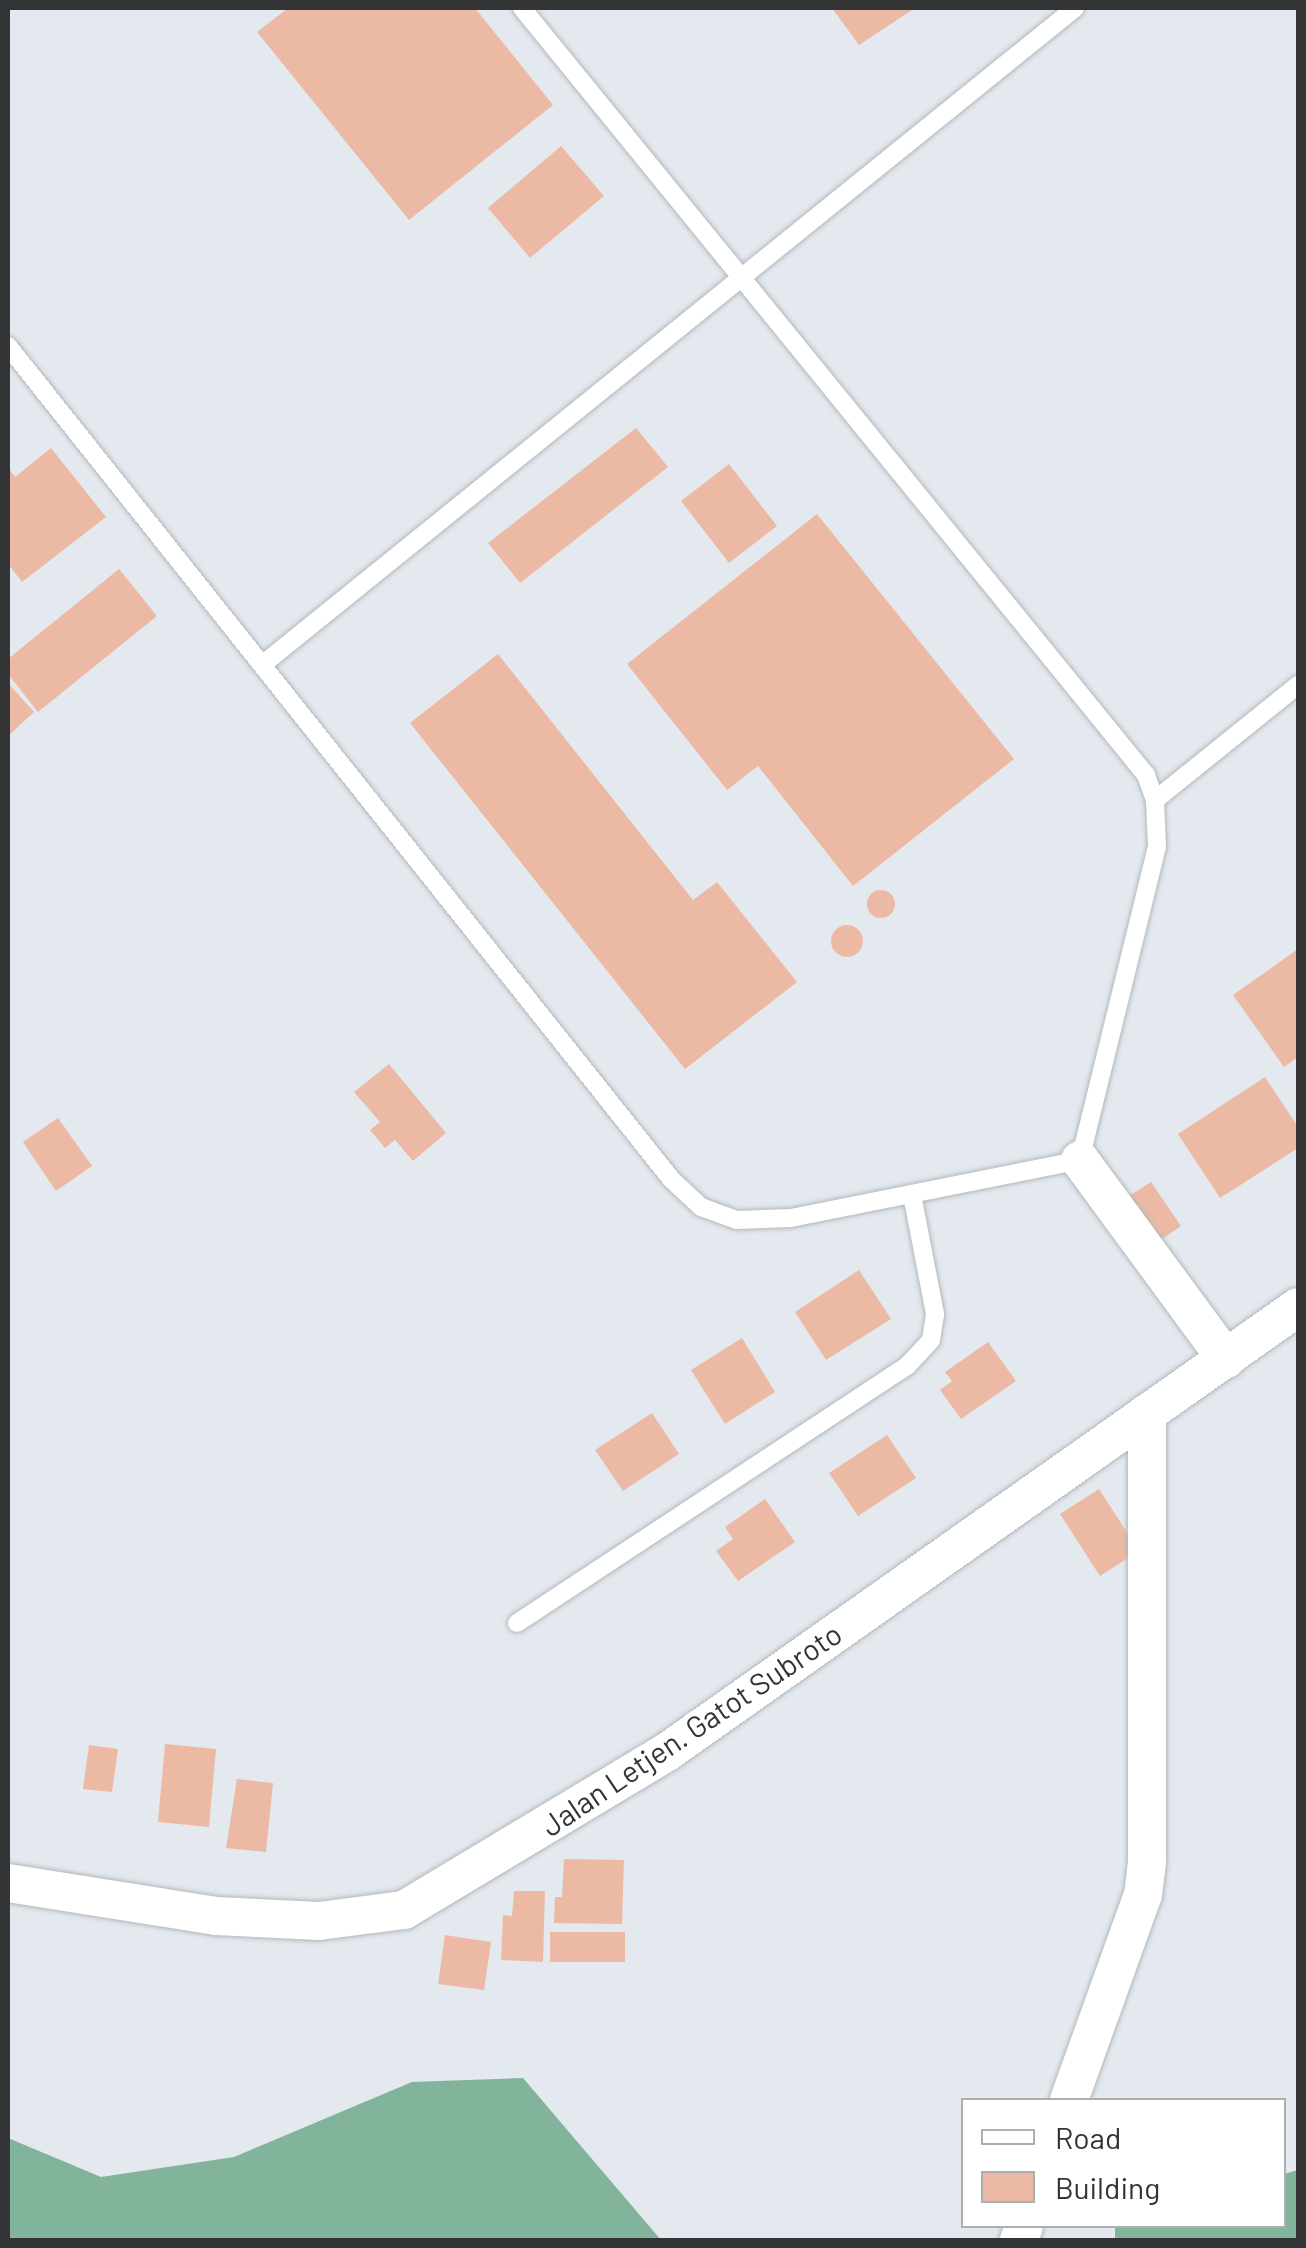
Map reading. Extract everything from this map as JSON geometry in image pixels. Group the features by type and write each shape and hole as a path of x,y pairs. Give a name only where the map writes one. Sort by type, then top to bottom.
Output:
{"street":[{"path":"1080,1160 1226,1359"},
{"name":"Jalan Letjen. Gatot Subroto","path":"8,1883 216,1916 318,1920 404,1910 667,1752 1298,1307"},
{"path":"1070,2098 1143,1895 1147,1862 1147,1414"}],"lane":[{"path":"8,346 671,1178 700,1207 736,1220 790,1218 1080,1160 1157,846 1155,800 1131,754 522,8"},
{"path":"262,664 1075,8"},
{"path":"1155,800 1298,684"},
{"path":"517,1623 907,1366 931,1340 935,1314 912,1194"}],"green space":[{"path":"523,2078 661,2240 8,2240 8,2138 101,2177 234,2157 412,2082"},
{"path":"1298,2170 1298,2240 1115,2240 1115,2228 1286,2228 1286,2173"}],"building":[{"path":"288,8 475,8 553,105 409,220 257,32"},
{"path":"832,8 915,8 859,45"},
{"path":"561,146 604,196 530,258 488,208"},
{"path":"636,428 668,467 520,583 488,543"},
{"path":"51,448 106,517 22,582 8,564 8,467 15,477"},
{"path":"729,464 777,526 729,563 681,501"},
{"path":"817,514 1014,759 853,886 758,766 727,790 627,664"},
{"path":"119,569 157,616 38,712 8,674 8,659"},
{"path":"498,654 693,900 717,882 797,982 685,1069 410,723"},
{"path":"8,683 34,712 8,736"},
{"path":"881,890 891,894 895,904 891,914 881,918 871,914 867,904 871,894"},
{"path":"847,925 858,930 863,941 858,952 847,957 836,952 831,941 836,930"},
{"path":"1298,949 1298,1057 1284,1067 1233,995"},
{"path":"389,1064 446,1133 413,1161 395,1140 385,1148 370,1130 380,1122 354,1092"},
{"path":"1265,1077 1298,1127 1298,1148 1220,1198 1178,1134"},
{"path":"58,1118 92,1166 56,1191 23,1142"},
{"path":"1151,1182 1181,1226 1159,1241 1129,1196"},
{"path":"859,1270 891,1319 826,1360 795,1312"},
{"path":"742,1338 775,1392 725,1424 691,1370"},
{"path":"988,1342 1016,1381 961,1419 940,1390 952,1381 945,1372"},
{"path":"652,1413 679,1454 623,1491 595,1450"},
{"path":"887,1435 916,1478 858,1516 829,1473"},
{"path":"1099,1489 1139,1551 1100,1576 1060,1514"},
{"path":"765,1499 795,1542 738,1581 716,1551 733,1539 725,1527"},
{"path":"165,1744 216,1749 209,1827 158,1822"},
{"path":"89,1745 118,1749 112,1792 83,1789"},
{"path":"237,1779 273,1783 266,1852 226,1848"},
{"path":"564,1859 624,1860 622,1924 554,1923 555,1897 562,1897"},
{"path":"514,1891 545,1891 543,1962 501,1960 503,1915 512,1916"},
{"path":"550,1932 625,1932 625,1962 550,1962"},
{"path":"445,1935 491,1942 484,1990 438,1984"}]}
